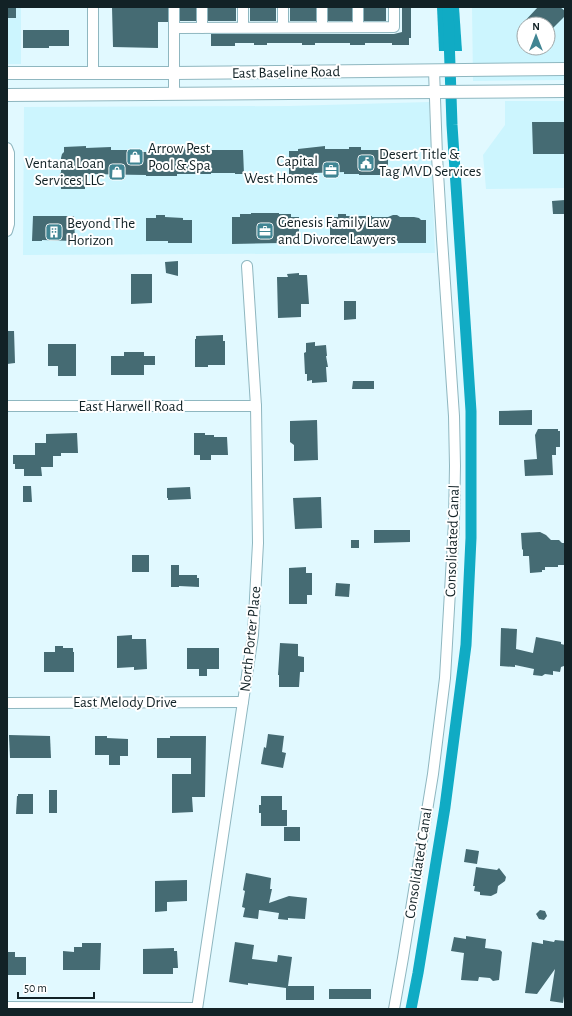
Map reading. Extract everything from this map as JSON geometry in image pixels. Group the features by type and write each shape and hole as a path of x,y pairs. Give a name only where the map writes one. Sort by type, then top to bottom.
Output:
{"main road":[{"name":"East Baseline Road","path":"7,73 565,69"},
{"name":"East Baseline Road","path":"7,96 565,91"}],"street":[{"path":"93,7 93,73"},
{"path":"174,7 174,94"},
{"path":"202,7 202,28"},
{"path":"242,7 243,27"},
{"path":"283,7 283,27"},
{"path":"322,7 322,27"},
{"path":"358,7 358,27"},
{"path":"174,28 394,27 394,7"},
{"name":"Consolidated Canal","path":"394,1009 433,774 445,678 454,522 454,416 442,239 434,70"},
{"path":"7,148 9,153 9,224 7,231"},
{"name":"North Porter Place","path":"197,1009 253,635 258,543 256,406 247,266"},
{"name":"East Harwell Road","path":"7,406 256,406"},
{"name":"East Melody Drive","path":"7,702 243,702"},
{"path":"7,1007 197,1009"}],"shaded area":[{"path":"7,7 21,7 21,64 7,64"},
{"path":"472,7 565,7 565,80 473,81"},
{"path":"505,101 565,101 565,188 486,189 483,155 505,125"},
{"path":"429,102 435,253 23,255 24,107 289,106"}],"water":[{"path":"437,7 459,7 462,51 439,51"}],"building":[{"path":"7,7 16,7 16,18 7,18"},
{"path":"112,7 168,7 168,22 158,22 158,48 113,47"},
{"path":"180,7 196,7 196,21 180,21"},
{"path":"208,7 236,7 236,21 208,21"},
{"path":"250,7 276,7 276,21 250,21"},
{"path":"290,7 316,7 316,21 290,21"},
{"path":"328,7 352,7 352,21 328,21"},
{"path":"364,7 386,7 386,21 364,21"},
{"path":"402,7 411,7 411,38 409,38 409,45 392,45 392,43 365,43 365,45 350,45 350,43 315,43 315,45 302,45 302,43 267,43 267,45 254,45 254,43 235,43 235,46 211,46 211,34 394,34 402,32"},
{"path":"538,7 560,7 565,11 565,16 556,25 556,16 530,16"},
{"path":"23,30 69,30 69,46 23,48"},
{"path":"532,122 565,122 565,154 533,154"},
{"path":"86,146 86,148 111,147 111,150 132,150 132,152 151,152 151,148 177,148 177,146 185,146 185,150 243,150 244,174 211,173 177,174 177,176 146,176 85,174 85,189 61,189 59,176 61,172 61,158 64,152 64,147"},
{"path":"325,146 325,149 349,149 349,147 361,147 361,150 382,150 382,152 388,152 388,175 344,174 344,172 314,173 314,175 289,175 289,151 298,151 298,149"},
{"path":"565,200 565,214 553,214 552,201"},
{"name":"Genesis Family Law and Divorce Lawyers","path":"240,214 291,214 291,217 299,217 299,244 232,244 232,217 240,217"},
{"path":"338,214 346,214 346,216 372,217 388,217 397,215 400,217 414,217 421,220 426,220 426,243 377,241 377,243 346,243 346,241 330,241 330,217 338,217"},
{"path":"156,215 183,218 183,220 192,220 192,243 146,241 146,218 156,218"},
{"name":"Beyond The Horizon","path":"33,216 74,216 75,241 32,241"},
{"path":"178,261 178,276 166,273 165,262"},
{"path":"299,273 299,275 307,275 309,304 301,304 301,317 278,318 277,277 288,277 287,274"},
{"path":"131,274 152,274 152,303 131,304"},
{"path":"344,301 356,301 356,319 344,320"},
{"path":"7,331 14,331 15,363 7,364"},
{"path":"223,335 223,341 225,341 225,365 195,367 196,336"},
{"path":"315,342 315,346 326,345 328,367 326,367 327,382 312,383 312,380 307,381 307,374 305,374 304,353 306,352 306,343"},
{"path":"48,344 76,344 76,376 58,376 58,366 48,366"},
{"path":"124,352 144,352 144,356 155,356 155,365 144,365 144,375 111,375 111,356 124,356"},
{"path":"353,381 374,381 374,389 352,389"},
{"path":"532,410 532,425 499,425 499,411"},
{"path":"317,420 318,460 294,461 294,445 290,442 290,421"},
{"path":"538,429 558,429 558,431 560,431 560,447 556,447 556,455 552,455 553,475 525,476 524,460 537,459 535,435"},
{"path":"77,433 78,453 61,453 61,456 53,456 53,467 41,467 42,476 24,476 24,469 15,469 15,464 13,464 13,455 35,455 35,443 46,443 46,434"},
{"path":"194,433 205,433 205,435 214,435 214,437 227,437 228,455 211,455 211,460 200,460 200,455 194,455"},
{"path":"23,486 31,486 32,502 23,502"},
{"path":"190,487 191,499 168,500 167,488"},
{"path":"321,497 322,528 295,529 293,498"},
{"path":"374,530 410,530 410,542 374,543"},
{"path":"540,532 551,540 559,540 562,543 565,543 565,565 558,565 558,567 545,567 545,570 542,570 542,572 530,573 529,556 523,556 521,533"},
{"path":"351,540 359,540 359,548 351,548"},
{"path":"132,555 149,555 149,572 132,572"},
{"path":"171,565 179,565 179,575 197,575 197,578 199,578 199,587 171,587"},
{"path":"306,567 306,573 312,573 312,595 307,595 307,604 289,604 289,568"},
{"path":"336,583 350,584 349,597 335,596"},
{"path":"501,628 517,629 516,649 533,653 536,637 561,642 561,644 565,645 565,662 564,666 561,667 560,672 553,671 553,675 545,674 542,676 533,675 534,669 515,665 515,667 500,666"},
{"path":"132,635 132,639 146,639 147,669 134,670 134,667 117,668 117,636"},
{"path":"280,643 298,644 298,656 304,657 304,672 300,672 299,687 279,687 278,675"},
{"path":"55,646 73,648 74,672 44,672 44,652 55,652"},
{"path":"187,648 219,648 219,669 207,669 207,676 199,676 199,669 187,669"},
{"path":"268,734 284,736 282,752 286,753 283,768 261,764 264,747 266,748"},
{"path":"9,735 50,736 51,758 10,758"},
{"path":"95,736 128,739 128,756 120,756 120,765 109,765 109,755 95,755"},
{"path":"170,736 206,736 205,797 192,797 193,812 172,813 172,774 191,774 191,758 157,758 157,738 170,738"},
{"path":"49,790 57,790 57,813 49,813"},
{"path":"18,794 33,794 33,814 16,814"},
{"path":"261,796 282,796 282,810 287,810 287,826 261,826 261,813 259,813 259,805 261,805"},
{"path":"284,827 300,827 300,841 284,841"},
{"path":"466,849 479,851 477,864 464,862"},
{"path":"476,867 497,870 499,868 506,877 505,881 498,886 497,893 491,896 480,895 480,892 474,891 475,886 473,886"},
{"path":"246,873 271,878 270,889 272,889 269,903 289,896 307,898 305,919 278,919 279,913 259,910 258,919 243,917 245,908 242,907 245,891 243,890"},
{"path":"187,880 187,901 167,902 167,911 155,912 155,881"},
{"path":"540,910 545,911 547,916 544,920 539,919 536,914"},
{"path":"466,936 486,939 485,948 500,950 502,952 499,980 493,981 490,978 479,977 478,981 461,980 464,953 451,951 454,937 466,939"},
{"path":"543,940 554,942 555,940 565,941 565,989 563,1003 550,1001 555,969 537,994 525,993 532,942 543,944"},
{"path":"235,942 254,945 252,959 277,962 278,955 292,957 288,986 314,986 314,1000 286,1000 286,988 229,982"},
{"path":"82,943 101,943 100,970 63,970 63,951 74,952 74,947 82,947"},
{"path":"174,948 174,951 177,951 178,968 173,968 173,974 143,974 143,949"},
{"path":"7,952 15,952 15,957 26,957 26,975 7,975"},
{"path":"329,989 371,989 371,999 329,999"}],"waterway":[{"path":"411,1009 445,807 466,645 471,538 471,411 452,125 448,7"}],"place":[{"name":"Arrow Pest Pool & Spa","path":"135,157"},
{"name":"Desert Title & Tag MVD Services","path":"366,163"},
{"name":"Capital West Homes","path":"331,170"},
{"name":"Ventana Loan Services LLC","path":"117,172"},
{"name":"Genesis Family Law and Divorce Lawyers","path":"265,231"},
{"name":"Beyond The Horizon","path":"54,232"}]}
